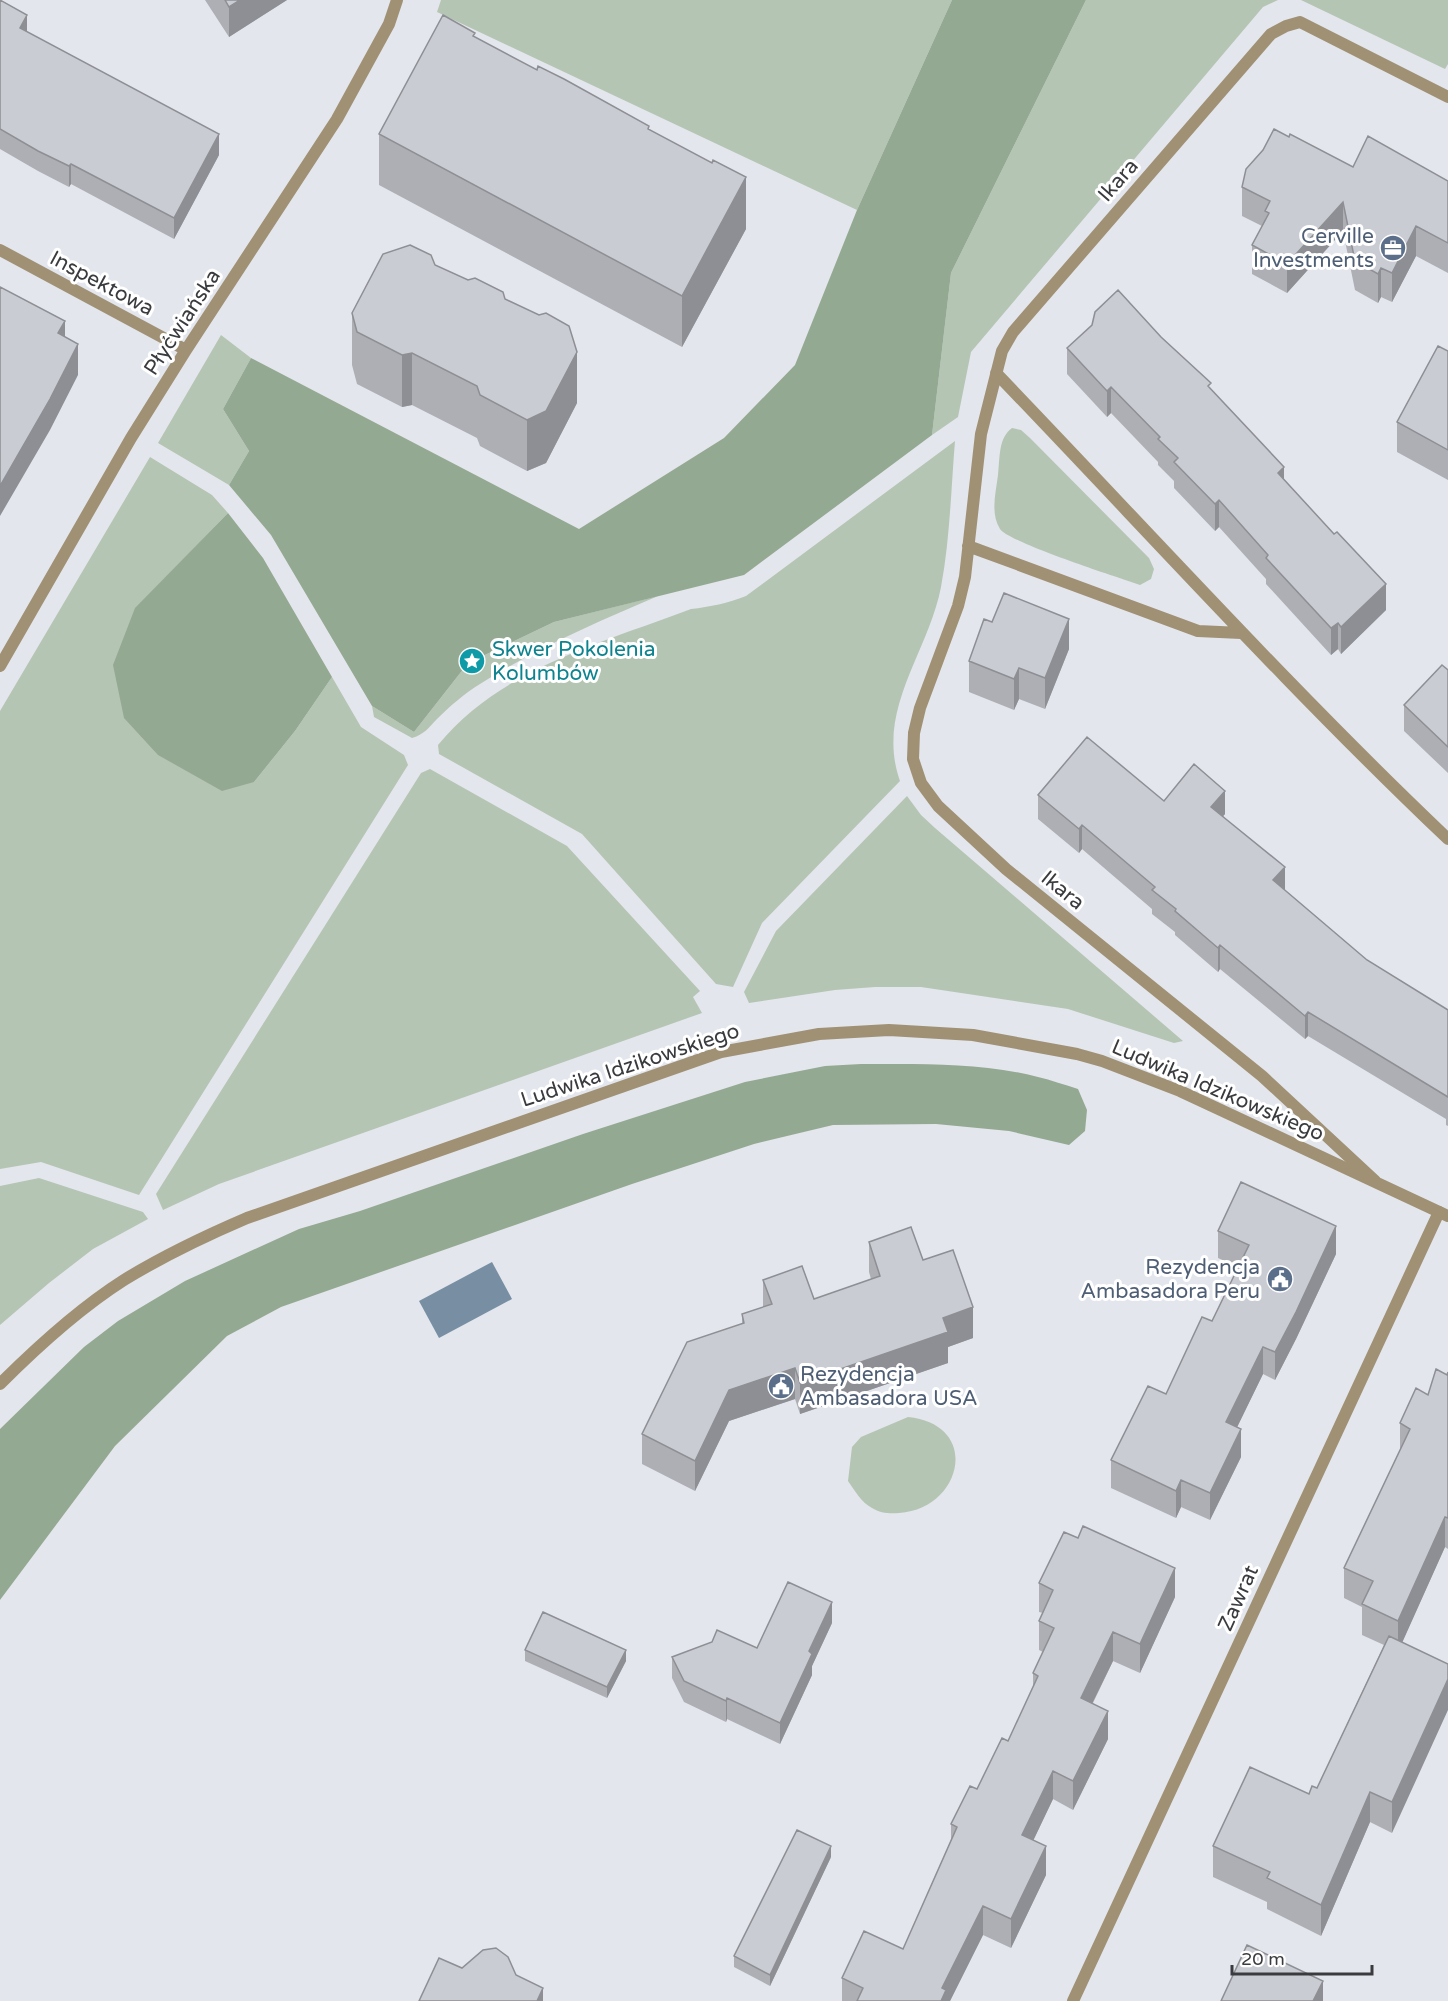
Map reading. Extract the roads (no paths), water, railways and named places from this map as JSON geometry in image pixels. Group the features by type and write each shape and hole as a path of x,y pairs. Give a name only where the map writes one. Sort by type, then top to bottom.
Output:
{"street":[{"name":"Płyćwiańska","path":"0,666 132,438 186,350 337,118 389,24 396,0"},
{"name":"Ikara","path":"1375,1181 1262,1076 1006,869 938,806 921,783 913,759 914,733 920,708 958,606 965,577 981,434 1002,351 1013,332 1271,34 1300,22 1448,97"},
{"name":"Inspektowa","path":"0,250 186,350"},
{"path":"996,373 1241,633 1371,766 1448,839"},
{"path":"968,546 1198,631 1241,633"},
{"name":"Ludwika Idzikowskiego","path":"0,1384 39,1346 121,1282 181,1248 247,1218 701,1059 732,1050 801,1037 889,1030 949,1032 1012,1041 1077,1054 1154,1080 1443,1214"},
{"name":"Zawrat","path":"1073,2001 1443,1214"}],"water":[{"path":"492,1262 512,1299 439,1338 419,1301"}],"place":[{"name":"Cerville Investments","path":"1393,248"},
{"name":"Skwer Pokolenia Kolumbów","path":"472,661"},
{"name":"Rezydencja Ambasadora Peru","path":"1280,1279"},
{"name":"Rezydencja Ambasadora USA","path":"781,1386"}]}
